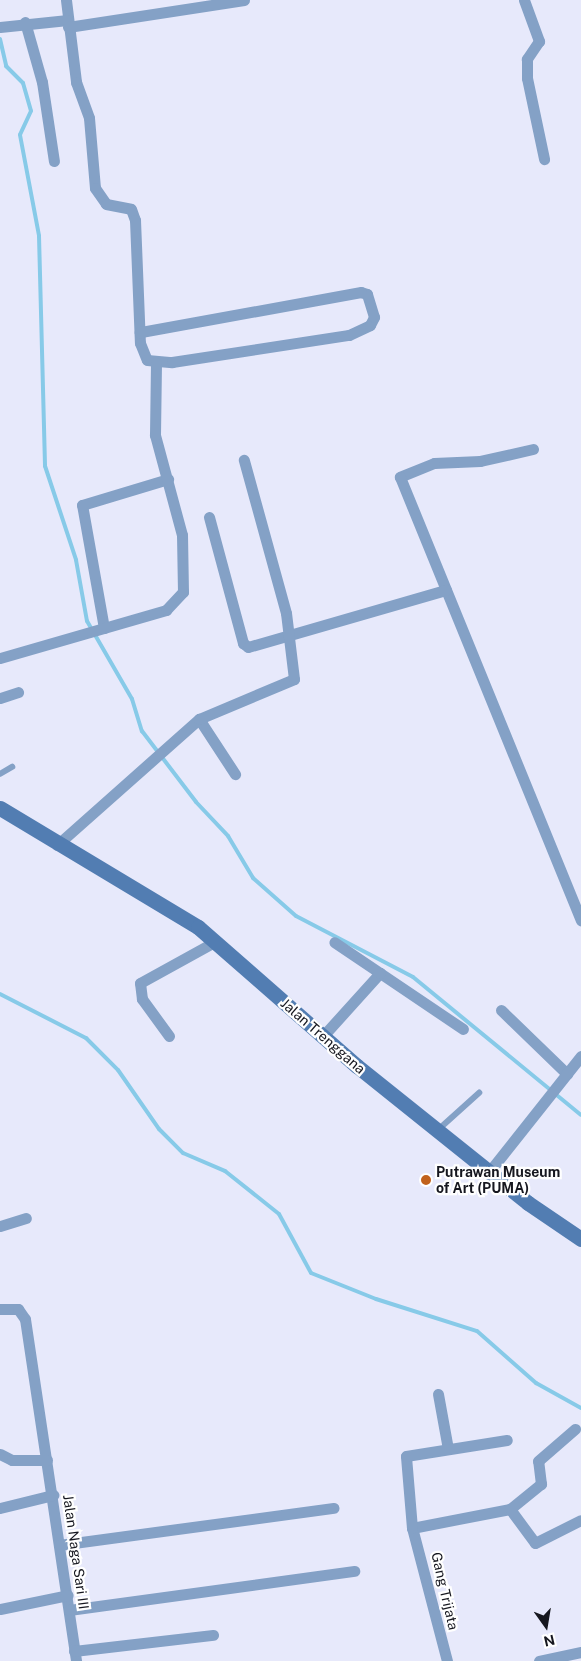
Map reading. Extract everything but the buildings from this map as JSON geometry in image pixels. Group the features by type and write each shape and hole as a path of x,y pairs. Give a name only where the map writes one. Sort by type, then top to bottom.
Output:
{"main road":[{"name":"Jalan Trenggana","path":"0,808 57,845 164,904 216,941 323,1036 489,1172 575,1235"}],"street":[{"path":"66,0 76,82 89,118 95,188 106,204 131,209 136,220 140,332 142,353 156,363 349,335 370,325 374,317 367,294 361,292 140,332"},
{"path":"2,26 24,22 68,24 244,0"},
{"path":"524,0 539,40 528,59 527,78 544,159"},
{"path":"24,22 42,82 54,161"},
{"path":"0,658 166,610 183,592 182,535 155,435 156,363"},
{"path":"533,449 480,461 434,463 401,476 581,921"},
{"path":"57,845 199,719 294,679 289,635 244,460"},
{"path":"104,628 82,505 168,479"},
{"path":"209,516 243,643 248,647 446,590"},
{"path":"0,698 18,692"},
{"path":"199,719 235,774"},
{"path":"169,1036 142,999 140,983 216,941"},
{"path":"334,942 463,1029"},
{"path":"323,1036 380,973"},
{"path":"501,1010 567,1074"},
{"path":"489,1172 581,1056"},
{"path":"0,1226 26,1218"},
{"name":"Jalan Naga Sari III","path":"0,1309 18,1309 25,1320 68,1595 75,1656"},
{"path":"438,1394 448,1449 507,1440"},
{"path":"412,1528 510,1509 540,1484 538,1461 575,1429"},
{"name":"Gang Trijata","path":"447,1661 412,1528 406,1456 448,1449"},
{"path":"0,1454 12,1460 46,1454"},
{"path":"0,1508 53,1495"},
{"path":"59,1545 334,1508"},
{"path":"510,1509 535,1543 581,1520"},
{"path":"69,1610 354,1572"},
{"path":"0,1609 68,1595"},
{"path":"75,1656 213,1635"},
{"path":"540,1661 581,1652"}],"lane":[{"path":"0,774 12,767"},
{"path":"438,1130 480,1093"}],"waterway":[{"path":"0,39 6,66 23,83 31,111 20,135 39,236 45,466 76,560 87,621 132,699 142,731 196,802 228,836 253,878 296,916 413,977 581,1115"},
{"path":"0,994 86,1038 118,1070 159,1129 183,1153 225,1171 279,1214 311,1273 376,1299 477,1331 536,1383 581,1408"}],"place":[{"name":"Putrawan Museum of Art (PUMA)","path":"426,1180"}]}
